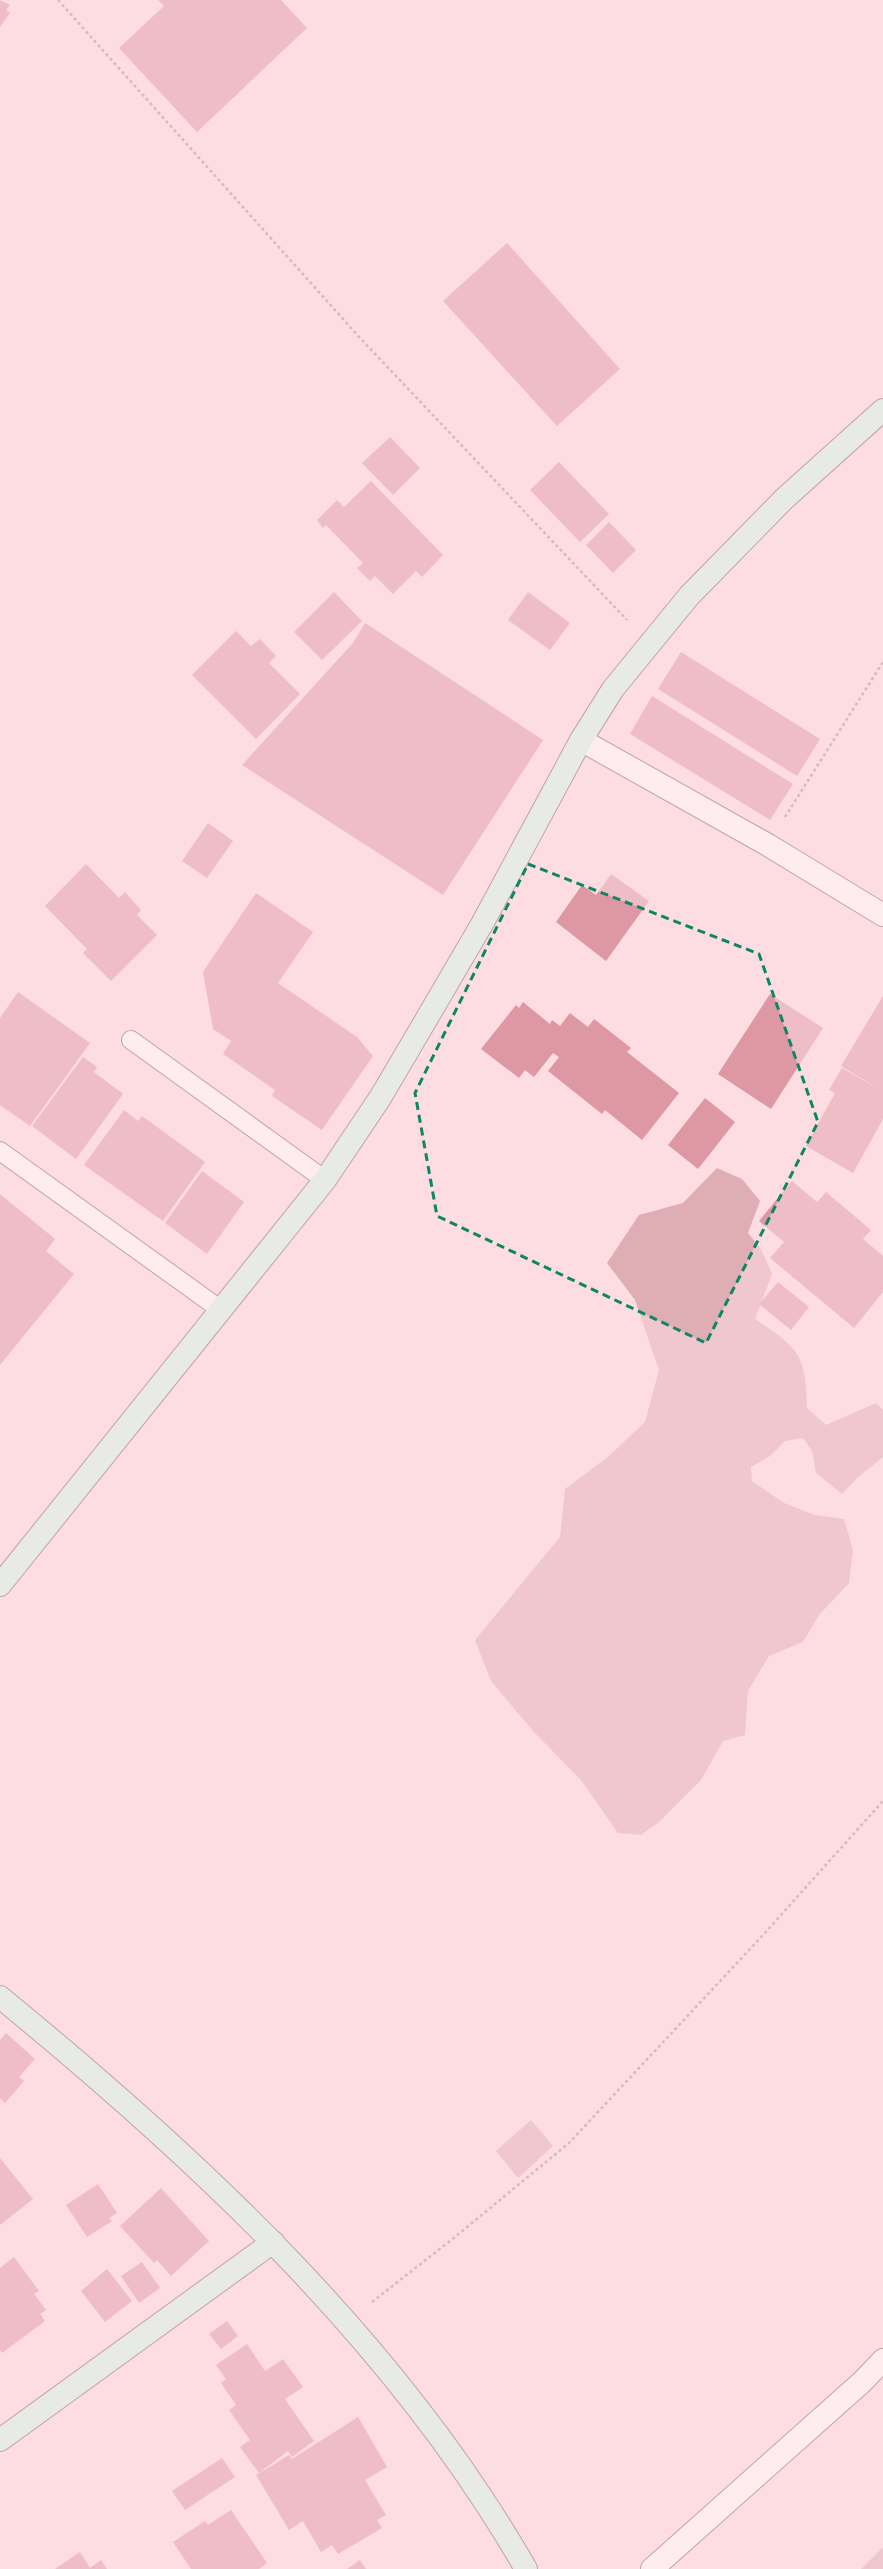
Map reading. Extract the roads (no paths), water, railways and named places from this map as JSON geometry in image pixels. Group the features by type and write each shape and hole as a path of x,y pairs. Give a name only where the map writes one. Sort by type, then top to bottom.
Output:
{"street":[{"path":"0,1585 325,1180 380,1098 419,1032 482,924 581,740 613,689 689,596 784,499 883,410"},
{"path":"581,740 768,845 883,915"},
{"path":"0,1997 65,2050 159,2134 273,2242 346,2322 434,2430 496,2516 526,2569"},
{"path":"0,2440 273,2242"},
{"path":"652,2569 862,2382 883,2360"}],"lane":[{"path":"131,1040 325,1180"},
{"path":"0,1151 221,1310"}]}
